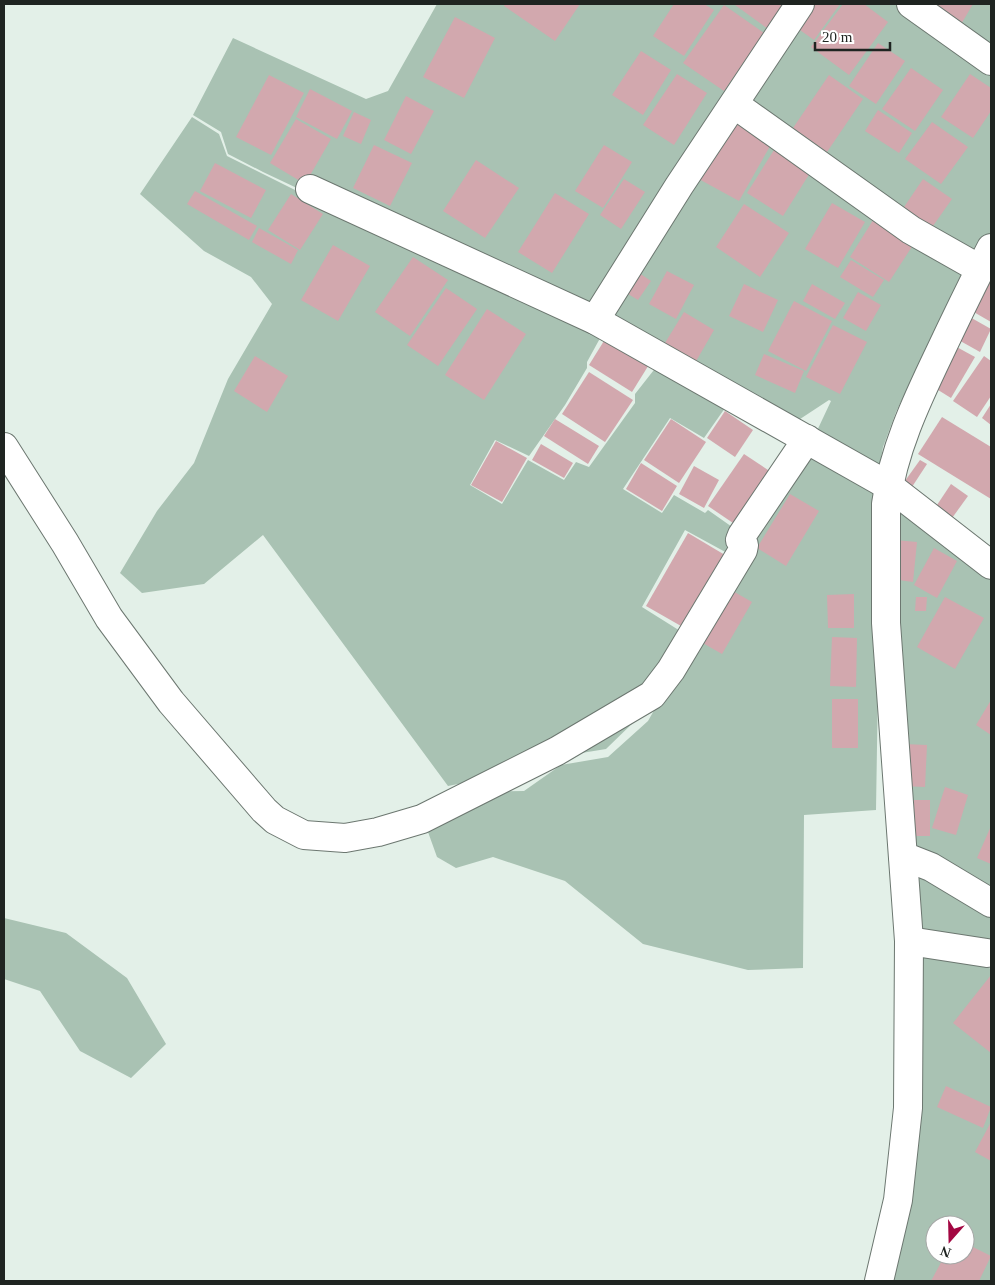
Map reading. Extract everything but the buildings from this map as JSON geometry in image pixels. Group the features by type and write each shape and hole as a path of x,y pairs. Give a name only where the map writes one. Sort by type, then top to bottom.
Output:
{"street":[{"path":"596,320 629,263 800,4"},
{"path":"911,4 991,62"},
{"path":"734,104 903,225 972,258 902,441 873,477"},
{"path":"310,189 596,320 873,477 991,564"},
{"path":"4,447 65,543 109,618 171,702 260,806 275,820 304,834 346,838 378,832 422,819 557,751 652,695 671,670 743,550 744,545 740,540 742,535 807,439"},
{"path":"873,477 886,520 886,623 909,941 908,1108 898,1200 879,1281"},
{"path":"903,856 931,867 991,903"},
{"path":"909,941 987,953"}],"green space":[{"path":"437,4 991,4 991,235 928,346 896,412 883,447 879,469 815,435 831,401 829,400 794,423 263,172 228,154 221,132 193,115 233,38 366,99 388,91"},
{"path":"192,117 219,134 227,156 311,198 604,331 587,362 587,368 565,405 529,456 495,440 470,485 502,504 528,460 564,480 576,462 589,467 635,403 635,394 657,366 725,408 704,438 670,418 623,489 662,513 674,495 705,513 708,510 735,529 729,554 685,530 642,607 685,634 639,717 606,749 557,757 478,780 448,786 263,535 204,584 142,593 120,573 157,511 194,463 228,379 272,304 251,277 204,251 140,194"},
{"path":"804,447 878,489 880,557 876,810 804,815 803,968 748,970 643,944 565,881 493,857 456,868 437,857 428,832 431,811 473,792 524,791 561,765 608,757 648,721"},
{"path":"882,493 991,573 991,967 970,956 902,952"},
{"path":"4,918 66,933 127,978 166,1044 131,1078 80,1051 40,991 4,979"},
{"path":"903,954 970,958 991,969 991,1281 883,1281 887,1270"}]}
